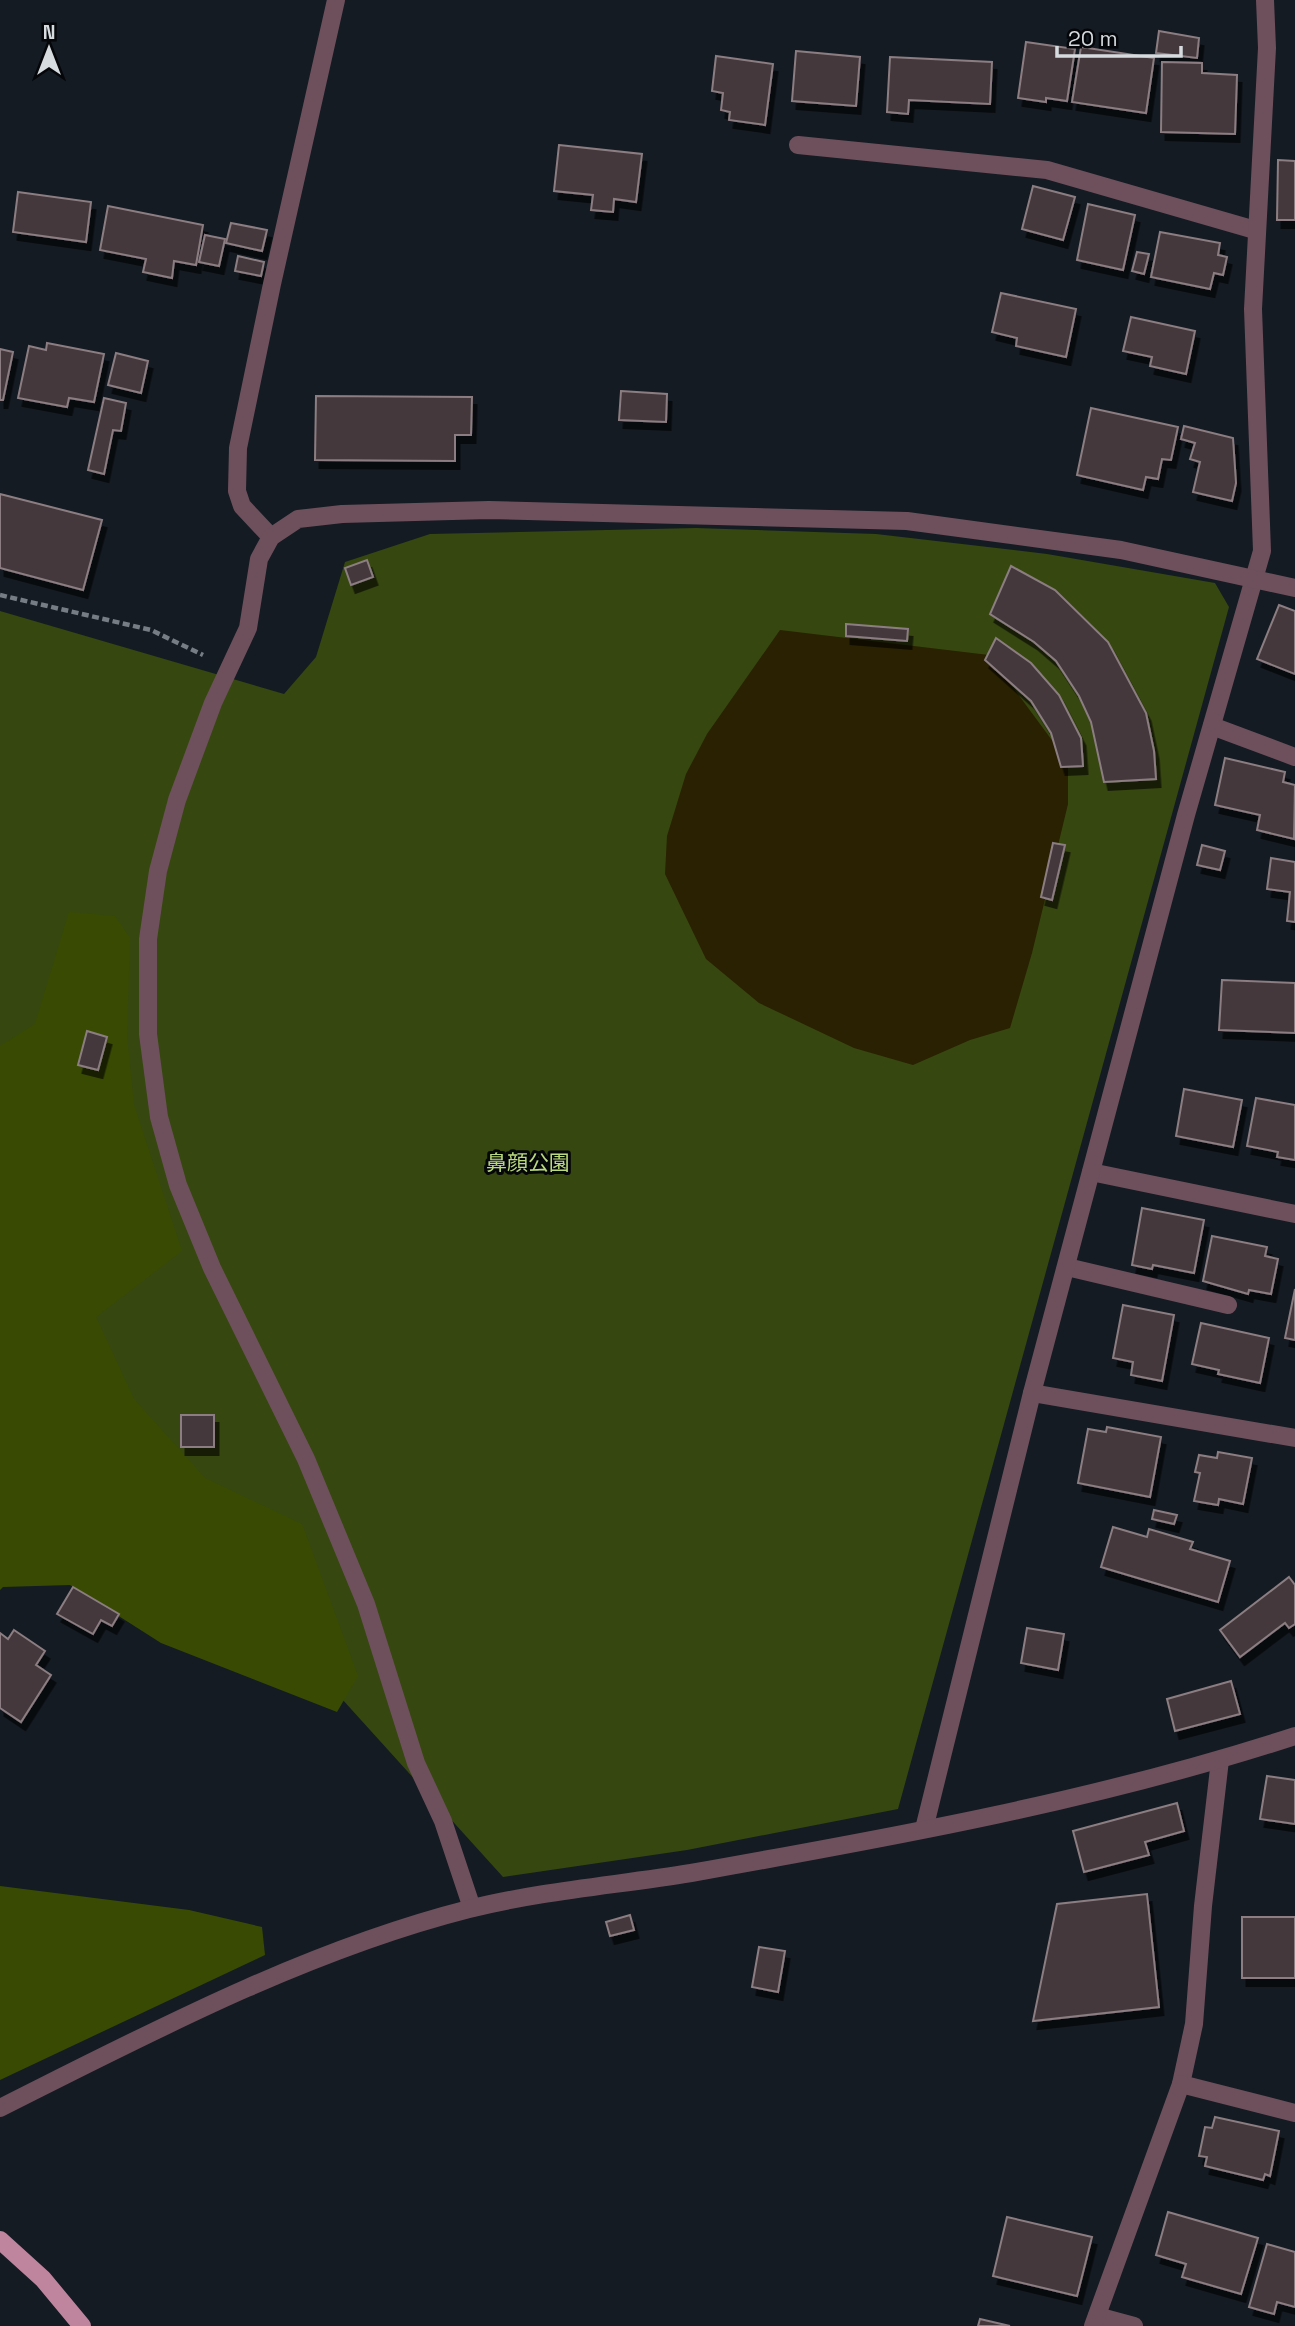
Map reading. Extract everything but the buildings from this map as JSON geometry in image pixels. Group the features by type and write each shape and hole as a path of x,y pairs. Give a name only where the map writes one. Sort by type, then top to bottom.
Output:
{"main road":[{"path":"0,2240 43,2279 82,2326"}],"street":[{"path":"271,537 242,506 237,491 238,448 336,0"},
{"path":"924,1829 1032,1392 1262,551 1253,309 1266,48 1265,0"},
{"path":"798,145 1047,170 1255,230"},
{"path":"471,1908 443,1821 416,1763 366,1604 306,1459 212,1268 178,1185 159,1117 148,1034 148,939 156,885 177,800 229,668 248,628 259,559 271,537 298,519 342,513 489,510 881,520 1121,550 1256,577 1295,588"},
{"path":"1212,726 1295,757"},
{"path":"1091,1172 1295,1214"},
{"path":"1067,1267 1228,1306"},
{"path":"1032,1392 1295,1438"},
{"path":"0,2108 157,2029 322,1958 471,1908 692,1872 924,1829 1220,1760 1295,1736"},
{"path":"1134,2326 1095,2321 1181,2084 1194,2024 1220,1760"},
{"path":"1181,2084 1295,2113"}],"path":[{"path":"0,595 151,630 229,668"}],"green space":[{"name":"鼻顔公園","path":"696,528 876,534 1047,554 1215,583 1229,607 898,1809 687,1850 503,1877 323,1678 112,1577 0,1582 0,611 284,694 316,657 345,562 430,534"},
{"path":"69,912 115,916 130,938 127,1036 134,1105 182,1251 96,1317 134,1399 205,1478 302,1524 358,1676 337,1712 161,1643 70,1585 3,1587 0,1590 0,1046 35,1024"},
{"path":"0,1886 189,1910 262,1927 265,1955 0,2080"}],"sand":[{"path":"780,630 989,655 1068,762 1068,804 1032,953 1010,1028 970,1040 913,1065 854,1048 759,1003 706,959 665,874 667,836 686,774 707,734"}]}
